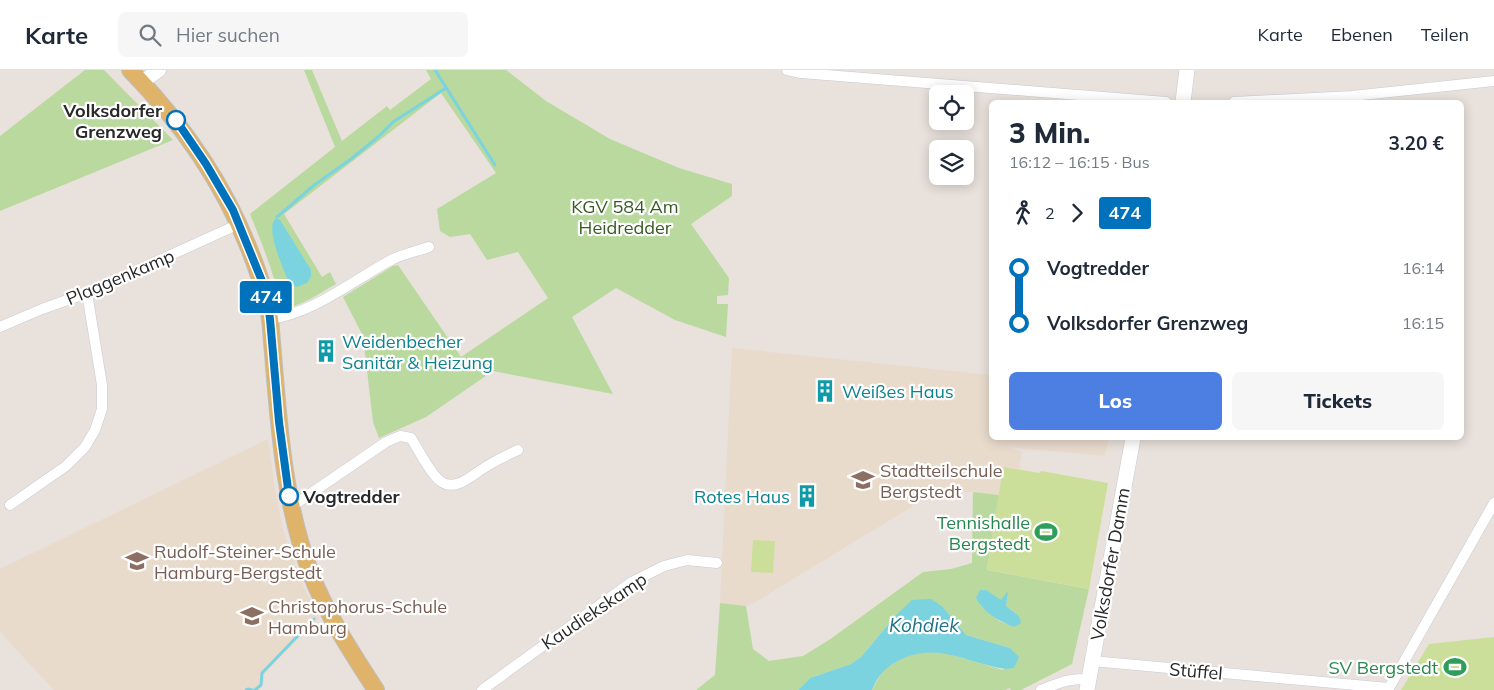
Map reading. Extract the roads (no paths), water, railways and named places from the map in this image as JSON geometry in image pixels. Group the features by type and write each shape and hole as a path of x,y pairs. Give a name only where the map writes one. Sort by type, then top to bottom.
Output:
{"main road":[{"path":"130,70 175,119 206,164 239,224 262,281 270,319 280,429 291,507 296,526 311,574 322,600 376,690"},
{"path":"1183,100 1187,70"},
{"name":"Volksdorfer Damm","path":"1088,684 1133,440"}],"street":[{"path":"142,82 159,70"},
{"path":"787,70 801,73 869,74 1145,100"},
{"path":"1273,100 1352,96 1494,81"},
{"name":"Plaggenkamp","path":"0,328 42,309 87,293 239,224"},
{"path":"270,319 288,316 301,311 395,258 429,247"},
{"path":"10,505 66,466 85,447 95,430 102,408 102,384 87,293"},
{"path":"291,507 386,442 400,436 411,438 437,480 450,486 459,484 485,466 518,450"},
{"name":"Stüffel","path":"1092,661 1290,685 1389,689 1494,503"},
{"name":"Kaudiekskamp","path":"482,690 630,583 664,566 687,560 717,563"},
{"path":"1041,690 1064,680 1088,684"}],"water":[{"path":"276,218 280,220 311,270 311,277 307,283 296,287 289,283 272,230"},
{"path":"980,590 986,590 1001,600 1008,591 1006,606 1019,616 1021,623 1014,627 997,619 988,612 976,598"},
{"name":"Kohdiek","path":"931,599 943,607 966,635 1010,648 1019,657 1014,668 999,668 942,653 922,653 900,660 890,666 877,680 872,690 798,690 810,678 851,664 861,657 896,615 912,600"}],"waterway":[{"path":"435,70 495,165"},
{"path":"277,217 313,186 378,137 393,122 446,88"},
{"path":"255,690 261,685 262,673 314,619"},
{"path":"246,690 252,690"}],"place":[{"name":"Volksdorfer Grenzweg","path":"176,120"},
{"name":"Weidenbecher Sanitär & Heizung","path":"326,351"},
{"name":"Weißes Haus","path":"825,391"},
{"name":"Stadtteilschule Bergstedt","path":"863,480"},
{"name":"Vogtredder","path":"289,496"},
{"name":"Rotes Haus","path":"807,496"},
{"name":"Tennishalle Bergstedt","path":"1046,532"},
{"name":"Rudolf-Steiner-Schule Hamburg-Bergstedt","path":"137,561"},
{"name":"Christophorus-Schule Hamburg","path":"252,616"},
{"name":"SV Bergstedt","path":"1455,667"}],"park label":[{"name":"KGV 584 Am Heidredder","path":"625,216"}]}
